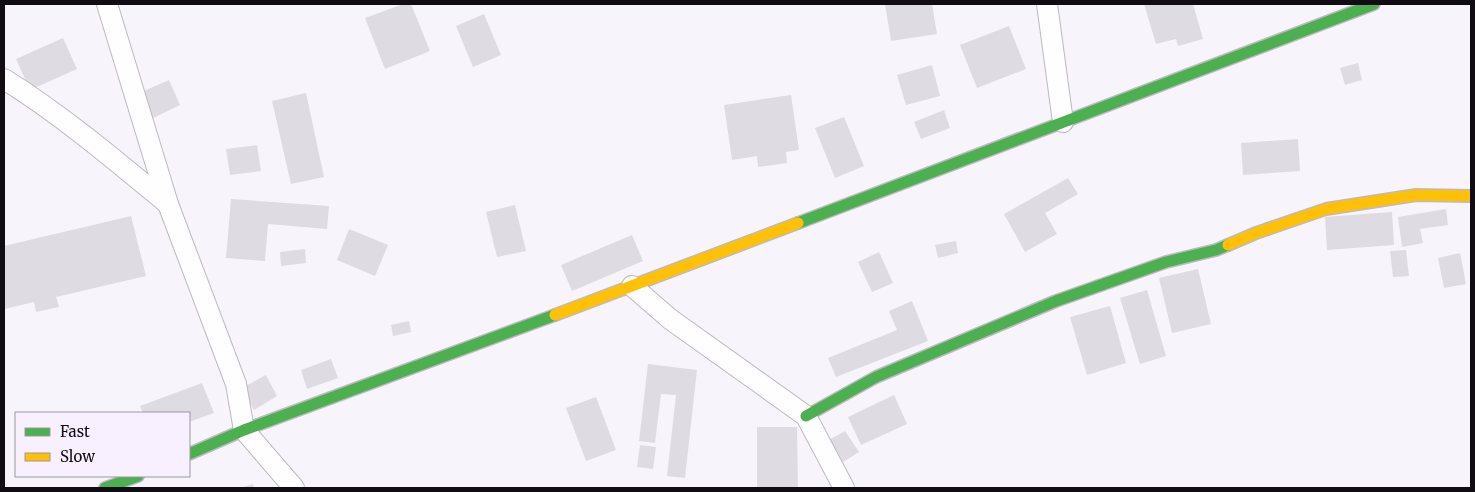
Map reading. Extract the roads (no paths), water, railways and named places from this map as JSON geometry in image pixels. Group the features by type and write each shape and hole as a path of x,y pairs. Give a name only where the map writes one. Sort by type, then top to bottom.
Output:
{"street":[{"path":"108,4 168,204 236,384 244,430 294,488"},
{"path":"1046,4 1063,122"},
{"path":"190,454 244,430 632,286 1374,4"},
{"path":"4,79 29,94 168,204"},
{"path":"806,416 876,377 1056,301 1166,262 1216,250 1256,233 1326,208 1416,195 1471,196"},
{"path":"632,286 670,319 806,416 844,488"},
{"path":"105,488 137,480"}]}
